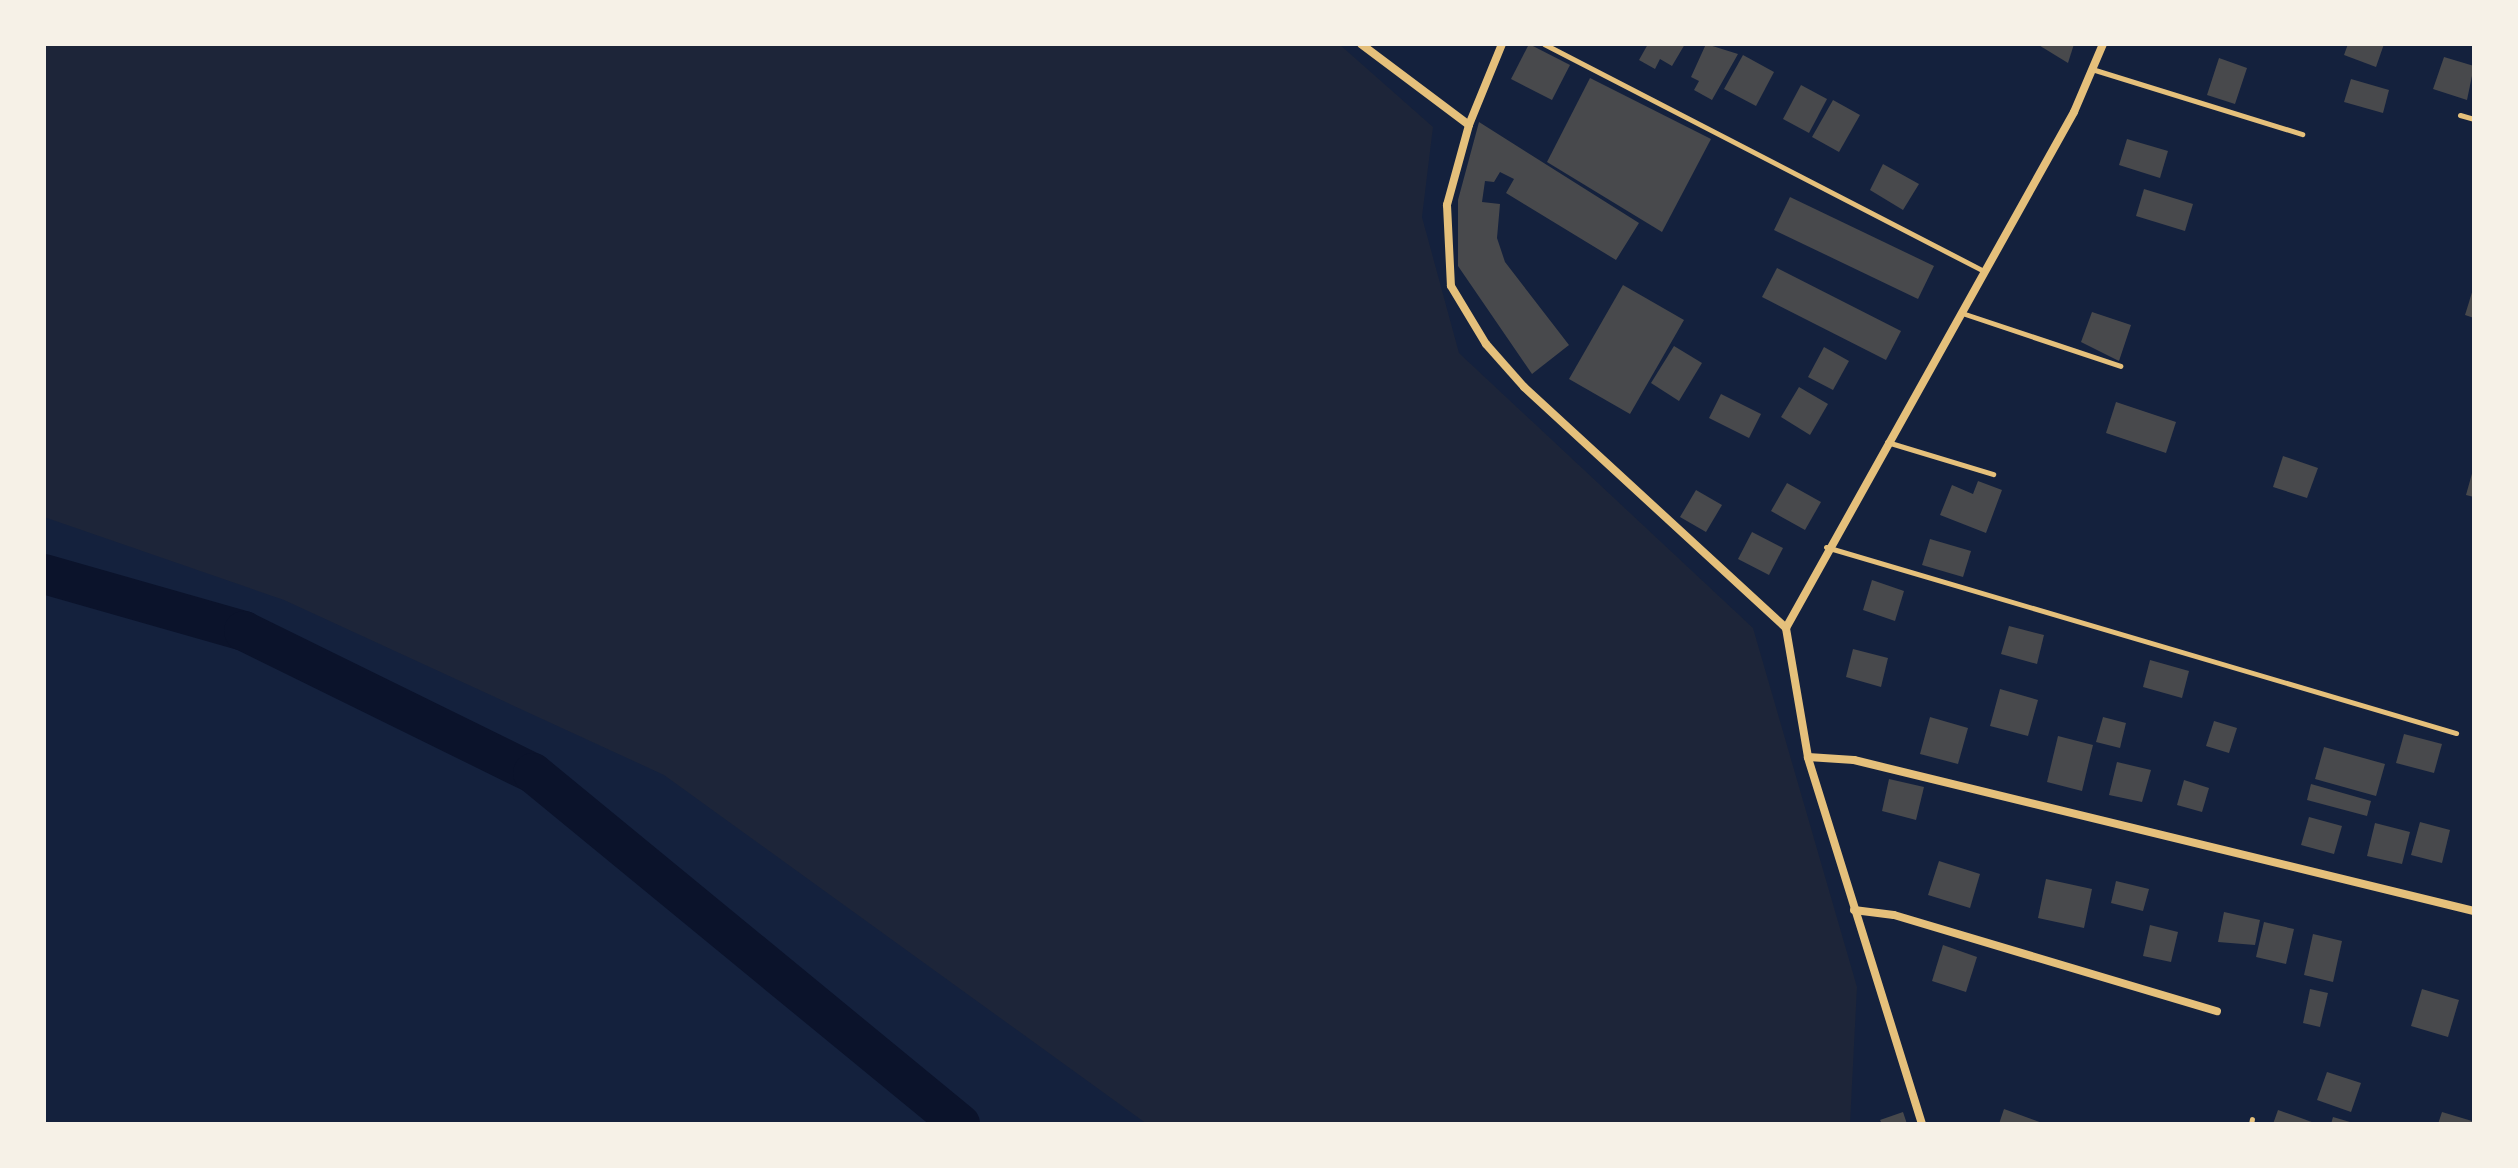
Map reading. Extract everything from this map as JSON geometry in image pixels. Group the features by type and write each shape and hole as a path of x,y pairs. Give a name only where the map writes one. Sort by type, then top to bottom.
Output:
{"street":[{"path":"1361,44 1469,125"},
{"path":"1502,44 1469,125 1444,232 1451,286 1465,314 1524,387 1786,628"},
{"path":"1922,1124 1808,757 1786,628 1826,547 2095,70 2103,44"},
{"path":"1808,757 1854,760 2474,911"},
{"path":"1854,910 1894,915 2217,1011"}],"lane":[{"path":"1544,44 1982,270"},
{"path":"2095,70 2302,134"},
{"path":"2460,115 2474,119"},
{"path":"1959,312 2120,366"},
{"path":"1886,442 1993,474"},
{"path":"1826,547 2456,733"}],"shaded area":[{"path":"44,44 1339,44 1433,127 1422,217 1459,353 1753,628 1857,987 1850,1124 1147,1124 664,775 284,600 44,517"}],"building":[{"path":"1529,44 1570,65 1552,100 1511,79"},
{"path":"1648,44 1685,44 1672,66 1660,59 1655,69 1639,60"},
{"path":"1706,44 1738,54 1712,100 1694,90 1699,81 1691,77"},
{"path":"2037,44 2074,44 2068,63"},
{"path":"2348,44 2384,44 2376,67 2344,55"},
{"path":"1743,55 1774,72 1756,106 1724,89"},
{"path":"2444,57 2474,66 2467,100 2433,89"},
{"path":"2219,58 2247,68 2235,104 2207,95"},
{"path":"1590,78 1711,139 1662,232 1547,162"},
{"path":"2351,79 2389,90 2383,113 2344,102"},
{"path":"1801,85 1827,99 1809,133 1783,119"},
{"path":"1833,100 1860,115 1839,152 1812,137"},
{"path":"1479,122 1639,223 1616,260 1506,193 1514,179 1500,172 1494,182 1485,181 1482,202 1500,204 1497,238 1505,262 1569,345 1532,374 1458,266 1458,200"},
{"path":"2127,139 2168,151 2160,178 2119,165"},
{"path":"1883,164 1919,184 1903,210 1870,190"},
{"path":"2144,189 2193,204 2185,231 2136,216"},
{"path":"1790,197 1934,266 1918,299 1774,230"},
{"path":"1777,268 1901,331 1886,360 1762,297"},
{"path":"1623,285 1684,320 1630,414 1569,379"},
{"path":"2474,286 2474,318 2465,315"},
{"path":"2092,312 2131,325 2119,361 2081,342"},
{"path":"1674,346 1702,363 1679,401 1651,383"},
{"path":"1824,347 1849,361 1833,390 1808,377"},
{"path":"1799,387 1828,404 1810,435 1781,417"},
{"path":"1721,394 1761,414 1749,438 1709,418"},
{"path":"2116,402 2176,422 2166,453 2106,433"},
{"path":"2283,456 2318,468 2307,498 2273,487"},
{"path":"2474,470 2474,497 2466,495"},
{"path":"1978,481 2002,490 1986,533 1940,515 1952,485 1973,494"},
{"path":"1787,483 1821,502 1805,530 1771,511"},
{"path":"1696,490 1722,505 1706,532 1680,517"},
{"path":"1752,532 1783,548 1769,575 1738,559"},
{"path":"1930,539 1971,551 1963,577 1922,565"},
{"path":"1872,580 1904,591 1895,621 1863,610"},
{"path":"2009,626 2044,635 2037,664 2001,654"},
{"path":"1853,649 1888,658 1881,687 1846,677"},
{"path":"2150,660 2189,671 2182,698 2143,687"},
{"path":"2000,689 2038,700 2028,736 1990,726"},
{"path":"1930,717 1968,728 1958,764 1920,754"},
{"path":"2103,717 2126,723 2120,748 2096,742"},
{"path":"2214,721 2237,728 2229,753 2206,746"},
{"path":"2404,734 2442,744 2434,773 2396,763"},
{"path":"2058,736 2093,745 2082,791 2047,782"},
{"path":"2324,747 2385,764 2376,796 2315,779"},
{"path":"2117,762 2151,770 2142,802 2109,795"},
{"path":"1889,779 1924,787 1916,820 1882,811"},
{"path":"2184,780 2209,788 2202,812 2177,805"},
{"path":"2311,784 2371,801 2367,816 2307,800"},
{"path":"2309,817 2342,826 2334,854 2301,845"},
{"path":"2420,822 2450,830 2442,863 2411,855"},
{"path":"2375,823 2410,832 2402,864 2367,856"},
{"path":"1939,861 1980,874 1970,908 1928,895"},
{"path":"2046,879 2092,889 2084,928 2038,918"},
{"path":"2116,881 2149,889 2143,911 2111,903"},
{"path":"2224,912 2260,920 2255,945 2218,942"},
{"path":"2264,922 2294,929 2286,964 2256,957"},
{"path":"2150,925 2178,932 2171,962 2143,956"},
{"path":"2313,934 2342,941 2333,982 2304,975"},
{"path":"1943,945 1977,957 1966,992 1932,981"},
{"path":"2310,989 2328,993 2320,1027 2303,1023"},
{"path":"2422,989 2459,1000 2448,1037 2411,1026"},
{"path":"2327,1072 2361,1083 2351,1112 2317,1100"},
{"path":"2004,1109 2045,1124 1999,1124"},
{"path":"2278,1110 2301,1118 2317,1124 2273,1124"},
{"path":"1903,1112 1907,1124 1882,1124 1880,1120"},
{"path":"2442,1112 2472,1121 2471,1124 2438,1124"},
{"path":"2333,1117 2350,1122 2331,1124"}],"waterway":[{"path":"44,574 244,631 533,773 960,1124"}]}
